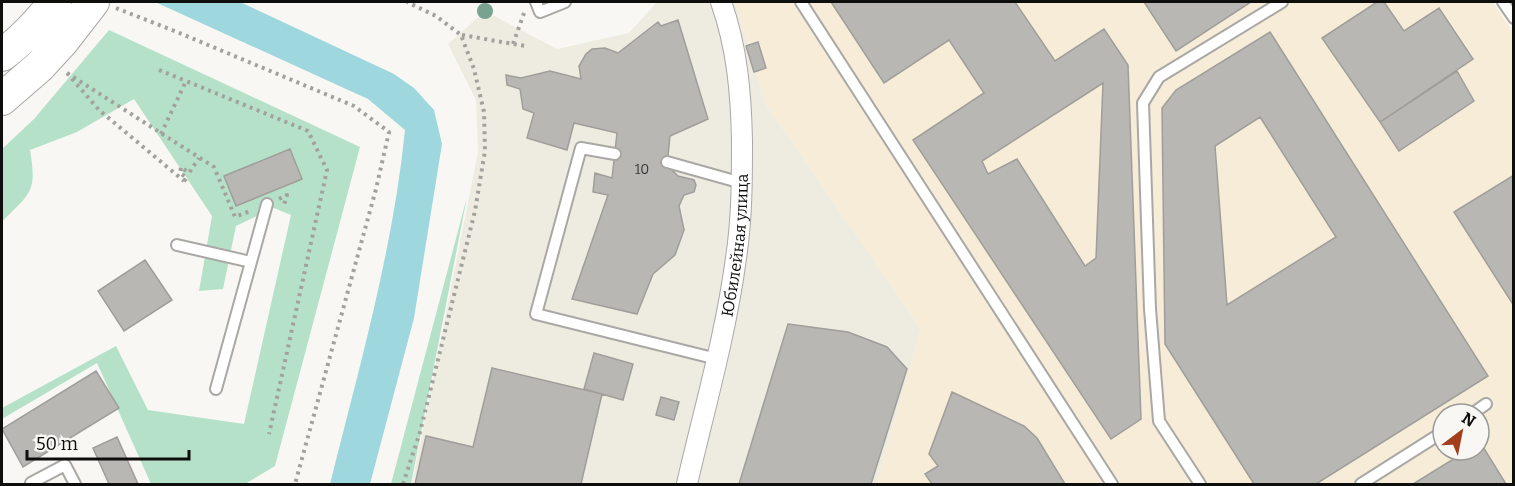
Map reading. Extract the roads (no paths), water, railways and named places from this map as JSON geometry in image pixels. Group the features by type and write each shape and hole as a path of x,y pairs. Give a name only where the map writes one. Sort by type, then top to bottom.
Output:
{"main road":[{"path":"2,55 41,20 55,2"},
{"path":"2,99 39,67 103,4"}],"street":[{"name":"Юбилейная улица","path":"687,484 717,359 736,258 742,183 742,123 738,67 729,23 721,2"}],"lane":[{"path":"536,2 540,12 565,2"},
{"path":"801,2 1112,484"},
{"path":"1200,484 1159,421 1150,309 1143,103 1159,77 1282,2"},
{"path":"1503,2 1514,18"},
{"path":"615,154 581,148 536,314 717,359"},
{"path":"667,162 742,183"},
{"path":"216,389 267,204"},
{"path":"177,245 251,262"},
{"path":"1361,484 1431,440"},
{"path":"31,483 64,465 75,484"}],"water":[{"path":"155,2 240,2 394,74 414,88 434,110 442,144 414,318 370,484 330,484 384,264 400,175 405,130 368,99"}]}
